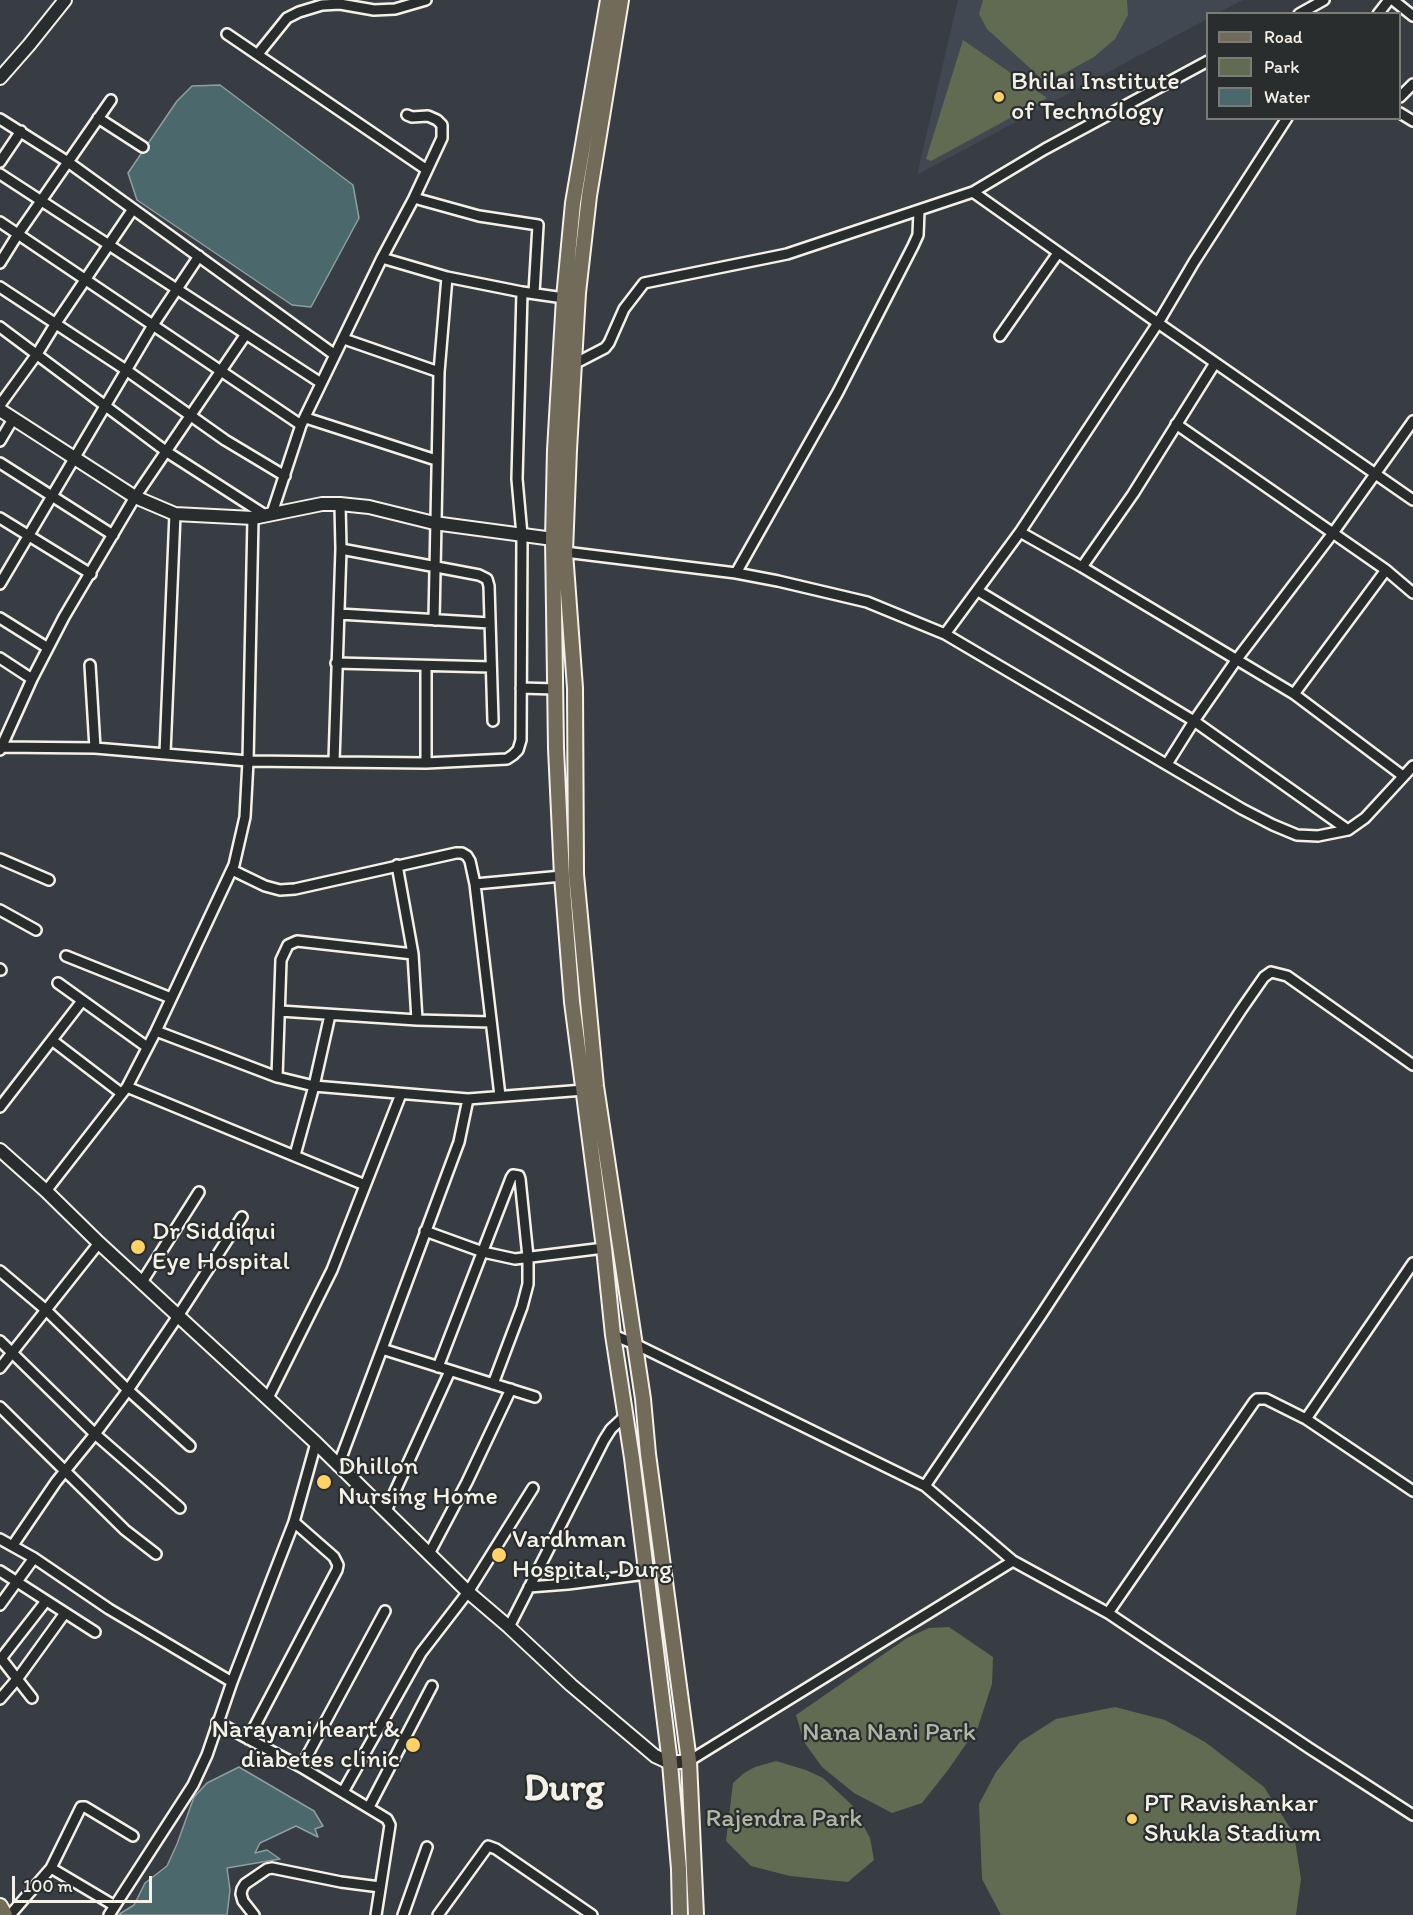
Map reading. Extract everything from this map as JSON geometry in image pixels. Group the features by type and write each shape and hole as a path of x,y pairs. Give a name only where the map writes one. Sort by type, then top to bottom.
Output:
{"main road":[{"path":"608,0 573,203 564,298 555,450 555,689 562,876 572,1002 670,1763 679,1869 680,1915"},
{"path":"621,0 589,196 578,293 574,364 565,552 575,688 576,874 596,1086 643,1399 648,1454 689,1761 696,1915"},
{"path":"0,1906 5,1915"}],"street":[{"path":"0,78 65,0"},
{"path":"258,54 287,18 299,12 322,5 340,4 374,10 395,9 426,0"},
{"path":"1303,12 1324,0"},
{"path":"1380,12 1391,0 1413,16"},
{"path":"226,34 427,170"},
{"path":"574,364 605,348 624,309 644,283 788,254 973,192 1045,149 1206,62"},
{"path":"1401,96 1413,84"},
{"path":"0,263 111,100"},
{"path":"46,1191 124,1090 156,1031 233,867 245,817 263,515 285,476 321,383 442,138 442,125 437,120 428,116 407,115"},
{"path":"98,118 143,147"},
{"path":"0,119 68,162 134,208 335,355"},
{"path":"945,634 1020,532 1158,323 1286,120"},
{"path":"0,162 21,131"},
{"path":"0,174 321,383"},
{"path":"973,192 1413,500"},
{"path":"414,198 479,216 538,225 534,293"},
{"path":"0,405 37,354 134,208"},
{"path":"736,573 838,392 913,246 918,235 919,211"},
{"path":"0,222 221,371 304,422 436,460"},
{"path":"1000,336 1058,252"},
{"path":"0,584 3,571 29,535 153,325 199,256"},
{"path":"382,258 447,277 564,298"},
{"path":"434,620 434,523 439,372 447,277"},
{"path":"0,287 126,370 225,440 285,476"},
{"path":"246,334 135,497 113,534 64,617 0,748 95,748 248,761 426,763 507,759 519,750 525,688 522,535 517,479 522,292"},
{"path":"0,327 167,452 263,515"},
{"path":"344,339 439,372"},
{"path":"1082,567 1133,494 1215,363"},
{"path":"0,410 135,497 175,514 263,515 322,504 369,507 434,523 554,539 565,552 736,573 778,580 867,602 945,634 1242,809 1297,835 1318,836 1348,830 1365,818 1413,766"},
{"path":"0,441 13,419"},
{"path":"1167,764 1237,659 1333,533 1413,421"},
{"path":"1176,424 1386,570 1413,593"},
{"path":"0,463 113,534"},
{"path":"334,761 341,549 340,504"},
{"path":"165,753 175,514"},
{"path":"0,518 91,574"},
{"path":"1020,532 1294,694 1403,776"},
{"path":"341,549 479,575 487,579 493,721"},
{"path":"1294,694 1386,570"},
{"path":"978,591 1194,721 1348,830"},
{"path":"339,614 490,623"},
{"path":"0,618 48,648"},
{"path":"0,658 32,679"},
{"path":"336,663 491,667"},
{"path":"90,664 95,748"},
{"path":"426,666 426,763"},
{"path":"525,688 555,689"},
{"path":"233,867 266,886 280,890 295,890 397,865 462,853 470,861 475,884 500,1096"},
{"path":"0,859 49,880"},
{"path":"397,865 413,954 417,1020"},
{"path":"475,884 562,876"},
{"path":"0,910 36,930"},
{"path":"277,1077 281,960 284,951 292,942 413,954"},
{"path":"66,956 171,998"},
{"path":"925,1486 1035,1325 1264,977 1271,972 1287,976 1413,1065"},
{"path":"58,983 147,1047"},
{"path":"0,1107 82,1001"},
{"path":"280,1011 417,1020 492,1022"},
{"path":"295,1155 330,1015"},
{"path":"156,1031 277,1077 314,1086 468,1098 584,1090"},
{"path":"53,1041 124,1090 295,1155 366,1185"},
{"path":"268,1398 332,1270 401,1094"},
{"path":"338,1466 459,1142 468,1098"},
{"path":"0,1150 316,1443 468,1592 655,1756 670,1763 689,1761 1012,1560"},
{"path":"438,1367 511,1178 515,1175 520,1179 528,1257 528,1284 522,1307 493,1384"},
{"path":"142,1282 199,1192"},
{"path":"13,1545 56,1482 128,1390 242,1217"},
{"path":"425,1231 483,1252 515,1259 604,1248"},
{"path":"0,1368 99,1243"},
{"path":"1306,1419 1413,1263"},
{"path":"0,1271 46,1310 128,1390 190,1446"},
{"path":"614,1335 925,1486 1012,1560 1108,1613 1413,1815"},
{"path":"0,1341 95,1434 180,1508"},
{"path":"382,1349 535,1397"},
{"path":"386,1511 450,1371"},
{"path":"429,1554 467,1482 511,1389"},
{"path":"1108,1613 1257,1399 1266,1399 1306,1419 1413,1491"},
{"path":"0,1407 125,1530 156,1554"},
{"path":"509,1627 604,1440 611,1429 626,1415"},
{"path":"109,1915 193,1785 207,1755 231,1682 294,1522 316,1443"},
{"path":"343,1792 421,1653 468,1592 533,1488"},
{"path":"248,1739 337,1570 338,1565 334,1557 294,1522"},
{"path":"0,1539 34,1558 109,1609 231,1682"},
{"path":"0,1605 34,1558"},
{"path":"0,1571 95,1632"},
{"path":"530,1587 646,1574"},
{"path":"32,1698 0,1658 46,1601"},
{"path":"301,1767 386,1611"},
{"path":"0,1698 18,1678 65,1613"},
{"path":"369,1807 432,1686"},
{"path":"217,1722 301,1767 387,1820 390,1825 376,1915"},
{"path":"10,1915 51,1868 78,1810 83,1806 133,1836"},
{"path":"438,1915 488,1846 496,1849 592,1915"},
{"path":"404,1915 427,1847"},
{"path":"51,1868 115,1906"},
{"path":"254,1915 243,1901 242,1889 245,1884 267,1869 380,1887"}],"shaded area":[{"name":"Bhilai Institute of Technology","path":"958,0 1243,0 1220,12 1206,12 1206,20 917,175"}],"green space":[{"path":"983,0 1127,0 1128,15 1115,39 1094,57 1065,73 1043,80 987,29 979,14"},
{"path":"963,40 1047,98 931,161 926,159"},
{"name":"Nana Nani Park","path":"949,1627 993,1657 992,1684 978,1727 948,1770 922,1803 892,1813 854,1793 822,1767 804,1742 796,1715 907,1638 929,1628"},
{"name":"PT Ravishankar Shukla Stadium","path":"1115,1707 1165,1720 1205,1742 1264,1787 1294,1834 1301,1879 1296,1915 1001,1915 982,1879 979,1804 996,1772 1020,1742 1056,1719"},
{"name":"Rajendra Park","path":"776,1761 823,1778 853,1806 870,1838 874,1860 848,1882 790,1876 751,1866 726,1841 733,1783 755,1767"}],"water":[{"path":"220,85 353,185 359,218 311,307 292,305 137,200 128,173 177,101 192,86"},
{"path":"239,1767 314,1811 323,1826 315,1829 318,1837 296,1826 260,1843 255,1853 267,1850 280,1859 227,1868 230,1890 227,1915 118,1915 134,1905 145,1883 167,1866 194,1797 207,1783"}],"place":[{"name":"Bhilai Institute of Technology","path":"999,97"},
{"name":"Dr Siddiqui Eye Hospital","path":"138,1247"},
{"name":"Dhillon Nursing Home","path":"324,1482"},
{"name":"Vardhman Hospital, Durg","path":"499,1555"},
{"name":"Narayani heart & diabetes clinic","path":"413,1745"},
{"name":"PT Ravishankar Shukla Stadium","path":"1132,1819"}],"district":[{"name":"Durg","path":"564,1790"}]}
